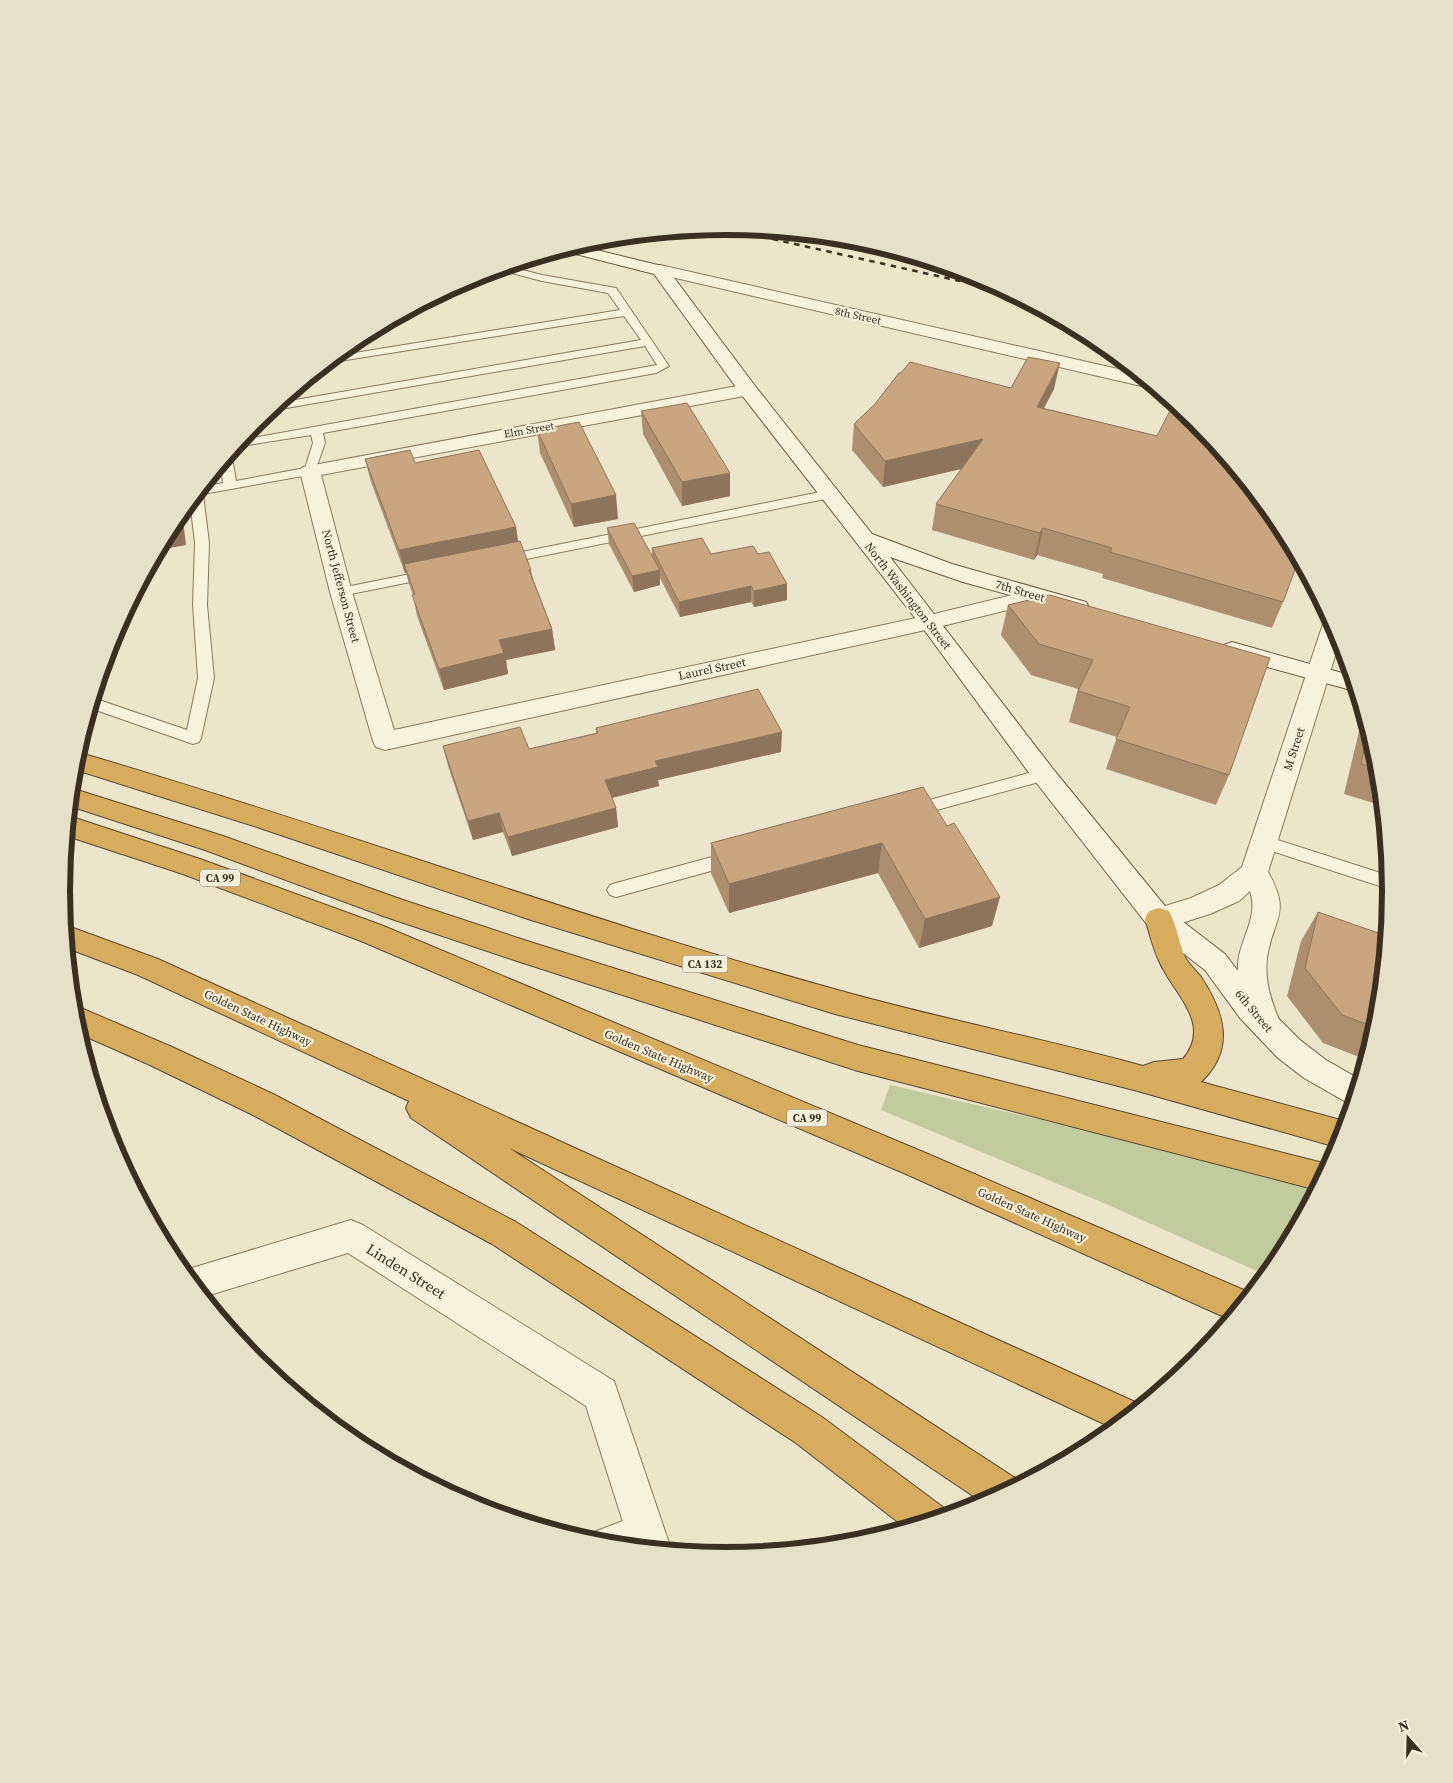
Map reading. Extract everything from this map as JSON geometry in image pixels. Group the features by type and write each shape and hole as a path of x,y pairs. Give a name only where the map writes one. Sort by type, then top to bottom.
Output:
{"highway":[{"name":"CA 132","path":"83,763 266,820 528,908 702,963 835,1002 1134,1076 1337,1133"},
{"path":"77,799 214,843 393,908 477,936 858,1058 1318,1175"},
{"name":"Golden State Highway","path":"73,828 190,866 371,933 917,1164 1237,1304"},
{"path":"1134,1076 1191,1072 1201,1062 1208,1049 1210,1035 1208,1021 1190,985 1174,964 1159,919"},
{"name":"Golden State Highway","path":"71,938 148,967 1123,1414"},
{"path":"83,1022 161,1056 262,1104 504,1233 809,1430 924,1517"},
{"path":"350,1060 997,1489"}],"street":[{"name":"8th Street","path":"582,252 1135,379"},
{"name":"North Washington Street","path":"660,270 748,390 930,622 1044,775 1159,919"},
{"name":"Elm Street","path":"310,471 748,390"},
{"name":"North Jefferson Street","path":"310,471 341,592 385,741"},
{"name":"7th Street","path":"861,536 899,553 1094,612"},
{"name":"Laurel Street","path":"385,741 930,622 1037,596"},
{"name":"M Street","path":"1254,873 1331,635"},
{"path":"1215,646 1349,683"},
{"path":"1159,919 1200,906 1229,893 1254,873 1266,894 1267,913 1253,956 1252,974 1259,1010 1268,1029"},
{"name":"6th Street","path":"1159,919 1215,962 1268,1029 1315,1069 1352,1091"},
{"name":"Linden Street","path":"199,1282 351,1236 601,1394 647,1537"}],"lane":[{"path":"248,442 656,370 663,366 612,290 513,271"},
{"path":"346,358 627,312"},
{"path":"286,406 648,342"},
{"path":"354,352 355,356"},
{"path":"208,490 310,471 320,443 316,430"},
{"path":"227,466 230,486"},
{"path":"488,562 830,494"},
{"path":"97,705 193,738 206,678 200,605 202,544 197,504"},
{"path":"341,592 439,572"},
{"path":"892,816 1044,775"},
{"path":"1265,842 1383,880"},
{"path":"616,890 750,854"},
{"path":"627,1540 647,1537"}],"green space":[{"path":"890,1085 1315,1183 1295,1220 1260,1273 1106,1204 881,1110"}],"building":[{"path":"1028,357 1060,363 1037,407 1157,436 1171,409 1191,427 1247,492 1295,563 1296,566 1283,602 1110,552 1112,548 1043,528 1040,533 936,504 983,439 885,461 854,424 874,405 910,362 1011,388"},
{"path":"687,403 730,473 682,482 641,411"},
{"path":"579,422 616,495 571,504 537,430"},
{"path":"410,450 415,463 479,450 516,527 399,550 365,459"},
{"path":"634,523 660,570 632,576 607,528"},
{"path":"702,538 711,554 753,546 758,554 769,552 787,584 754,591 751,586 679,602 652,548"},
{"path":"520,541 552,629 499,640 504,653 439,669 412,595 415,594 404,564"},
{"path":"1050,595 1270,658 1229,775 1116,739 1130,707 1078,691 1093,660 1039,644 1008,605"},
{"path":"758,689 782,732 655,761 658,767 605,780 616,808 508,837 499,813 468,821 443,746 520,727 529,749 598,733 596,728"},
{"path":"1366,743 1371,767 1361,764"},
{"path":"923,787 947,826 954,823 1000,897 925,919 882,843 729,884 711,843"},
{"path":"1318,912 1382,934 1369,1025 1342,1015 1305,968"}],"railway":[{"path":"758,236 978,285"}]}
